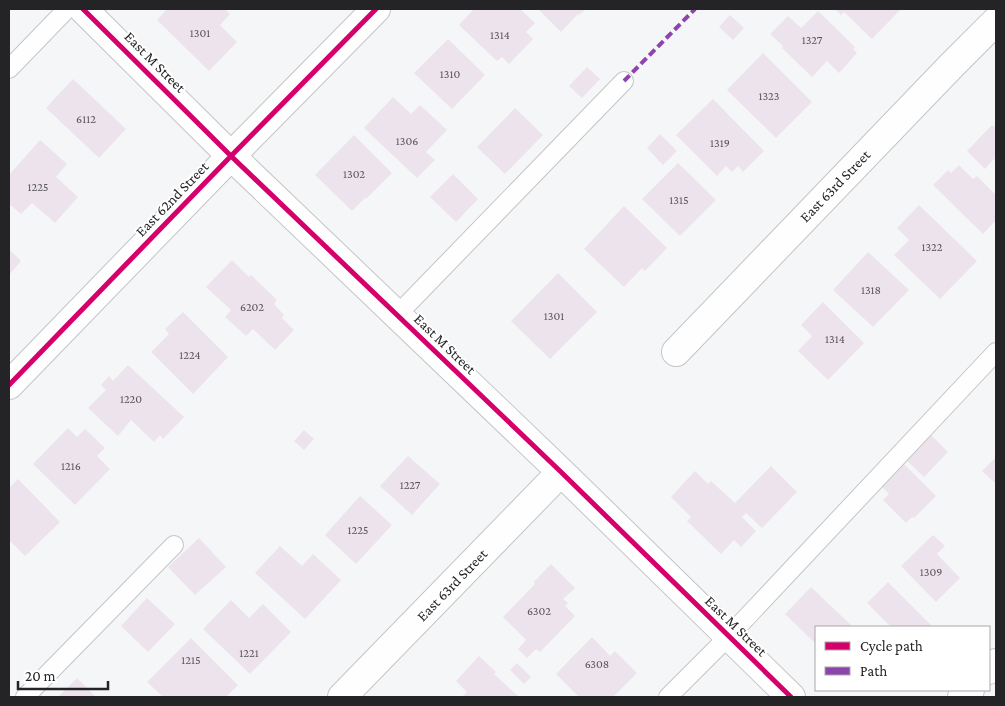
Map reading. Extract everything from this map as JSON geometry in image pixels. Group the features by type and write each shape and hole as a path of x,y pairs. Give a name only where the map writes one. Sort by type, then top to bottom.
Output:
{"street":[{"name":"East M Street","path":"83,9 231,156 561,472 791,697"},
{"name":"East 62nd Street","path":"9,386 376,9"},
{"name":"East 63rd Street","path":"676,352 952,65 995,25"},
{"name":"East 63rd Street","path":"342,697 561,472"}],"lane":[{"path":"9,68 67,9"},
{"path":"397,315 624,81"},
{"path":"668,697 729,636 996,352"},
{"path":"25,697 174,544"}],"building":[{"path":"167,9 225,9 230,14 220,25 237,42 209,71 157,20"},
{"path":"474,9 520,9 535,23 526,32 533,39 509,64 502,57 497,61 459,25"},
{"path":"538,9 586,9 578,14 561,32"},
{"path":"835,9 901,9 872,39 844,12 841,15"},
{"path":"818,11 855,47 853,49 857,53 839,73 827,61 812,77 770,34 788,16 801,28"},
{"path":"730,15 744,28 733,40 719,27"},
{"path":"448,39 485,75 452,109 414,73"},
{"path":"763,53 812,102 776,138 727,90"},
{"path":"587,67 600,79 582,98 569,86"},
{"path":"73,79 126,129 99,158 46,108"},
{"path":"393,97 411,114 420,105 447,130 426,152 435,160 417,178 364,128"},
{"path":"713,99 764,151 743,172 738,166 732,172 726,166 717,176 676,135"},
{"path":"515,108 543,135 505,174 477,147"},
{"path":"992,125 996,128 996,161 994,159 985,169 967,151"},
{"path":"660,134 677,151 663,165 647,148"},
{"path":"354,135 392,173 352,211 315,175"},
{"path":"40,140 67,164 56,177 78,197 55,223 32,203 21,214 9,204 9,175"},
{"path":"678,163 716,200 680,236 642,199"},
{"path":"959,165 973,179 977,176 996,195 996,220 983,234 933,185 948,170 951,173"},
{"path":"453,174 478,199 456,222 430,197"},
{"path":"919,205 977,261 940,299 894,255 909,240 897,228"},
{"path":"624,206 667,248 645,271 642,268 624,287 584,249"},
{"path":"9,249 21,261 9,275"},
{"path":"868,252 909,290 873,327 833,290"},
{"path":"232,260 277,300 274,304 284,315 282,318 294,330 275,350 253,329 246,336 225,317 231,310 206,287"},
{"path":"558,273 597,312 550,359 511,321"},
{"path":"823,302 864,343 828,380 798,351 812,336 801,325"},
{"path":"183,312 228,357 193,394 151,352 169,334 165,329"},
{"path":"128,365 184,417 163,439 160,435 154,442 131,420 118,436 88,408 106,390 101,385 109,376 113,381"},
{"path":"68,428 77,437 85,429 105,448 97,456 110,469 75,505 33,464"},
{"path":"304,430 314,439 304,450 294,441"},
{"path":"928,432 948,452 924,477 903,457"},
{"path":"408,456 440,484 412,515 380,486"},
{"path":"996,457 996,484 982,471"},
{"path":"899,459 936,496 914,518 912,517 906,523 883,500 889,494 876,481"},
{"path":"771,466 797,492 762,528 746,513 742,517 756,531 741,547 734,540 721,554 687,521 691,517 671,497 695,471 708,484 711,481 735,503"},
{"path":"18,479 60,522 25,556 9,540 9,488"},
{"path":"360,496 392,525 356,564 325,535"},
{"path":"933,535 945,546 937,554 960,578 936,602 901,566"},
{"path":"199,538 226,567 195,595 168,567"},
{"path":"280,546 302,566 313,554 341,580 305,619 255,573"},
{"path":"551,564 575,588 563,599 568,603 565,606 575,616 540,652 536,649 527,658 518,649 526,640 503,617 535,584 534,582"},
{"path":"888,582 932,626 890,626 867,603"},
{"path":"811,587 852,626 815,626 815,643 785,614"},
{"path":"147,598 175,624 148,652 121,626"},
{"path":"231,600 249,618 263,604 291,632 250,674 203,629"},
{"path":"592,637 610,656 615,651 637,673 613,697 579,697 556,674"},
{"path":"191,638 238,685 226,697 163,697 147,682"},
{"path":"479,656 496,672 494,674 519,697 463,696 467,692 456,681"},
{"path":"517,663 531,677 524,684 510,670"},
{"path":"77,678 96,697 58,697"}],"marked path":[{"path":"624,81 695,9"}],"cycle path":[{"path":"83,9 231,156 561,472 791,697"},
{"path":"9,385 376,9"}]}
